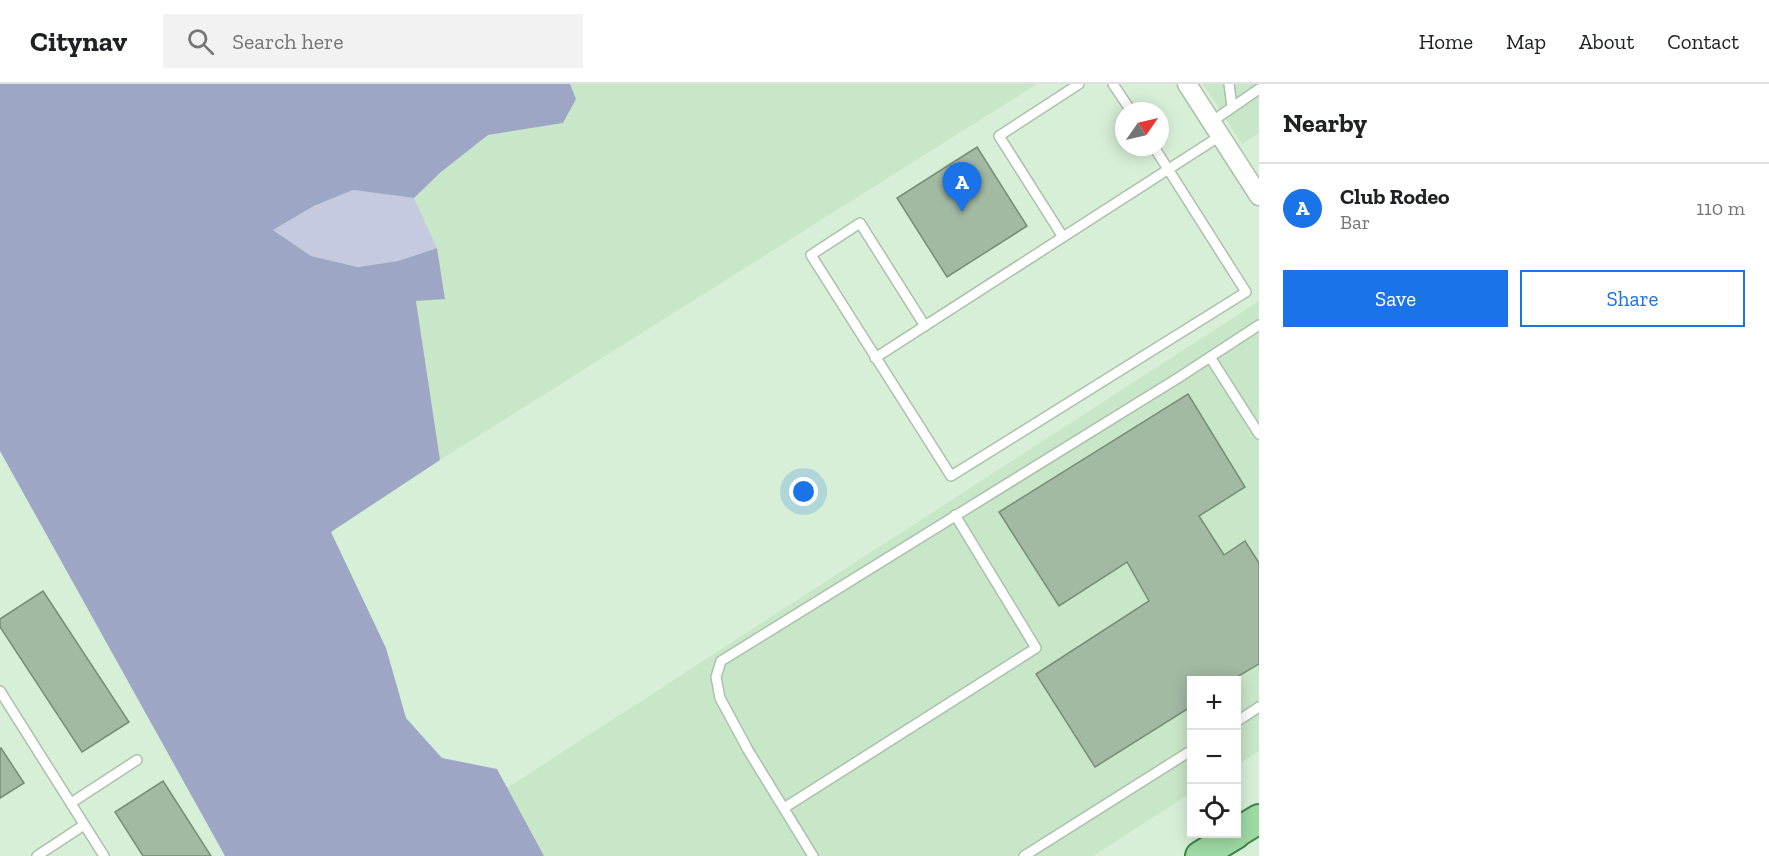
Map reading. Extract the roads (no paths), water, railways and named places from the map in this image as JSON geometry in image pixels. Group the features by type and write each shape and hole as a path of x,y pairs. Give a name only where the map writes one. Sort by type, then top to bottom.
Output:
{"main road":[{"path":"1241,830 1259,819"},
{"path":"1200,856 1228,838"}],"street":[{"path":"1187,84 1257,190"}],"lane":[{"path":"1063,237 999,136 1079,84"},
{"path":"1113,84 1125,102"},
{"path":"1229,84 1232,107"},
{"path":"875,358 1168,169 1216,129 1232,107 1259,89"},
{"path":"925,326 861,223 812,255 951,476 1246,292 1160,156"},
{"path":"813,856 748,750 720,698 716,677 721,661 1258,328"},
{"path":"1210,357 1259,434"},
{"path":"783,808 1036,648 955,515"},
{"path":"1,695 104,856"},
{"path":"1241,719 1259,708"},
{"path":"1024,856 1187,753"},
{"path":"70,803 137,760"},
{"path":"37,856 84,825"}],"place":[{"name":"Club Rodeo","path":"962,212"}]}
